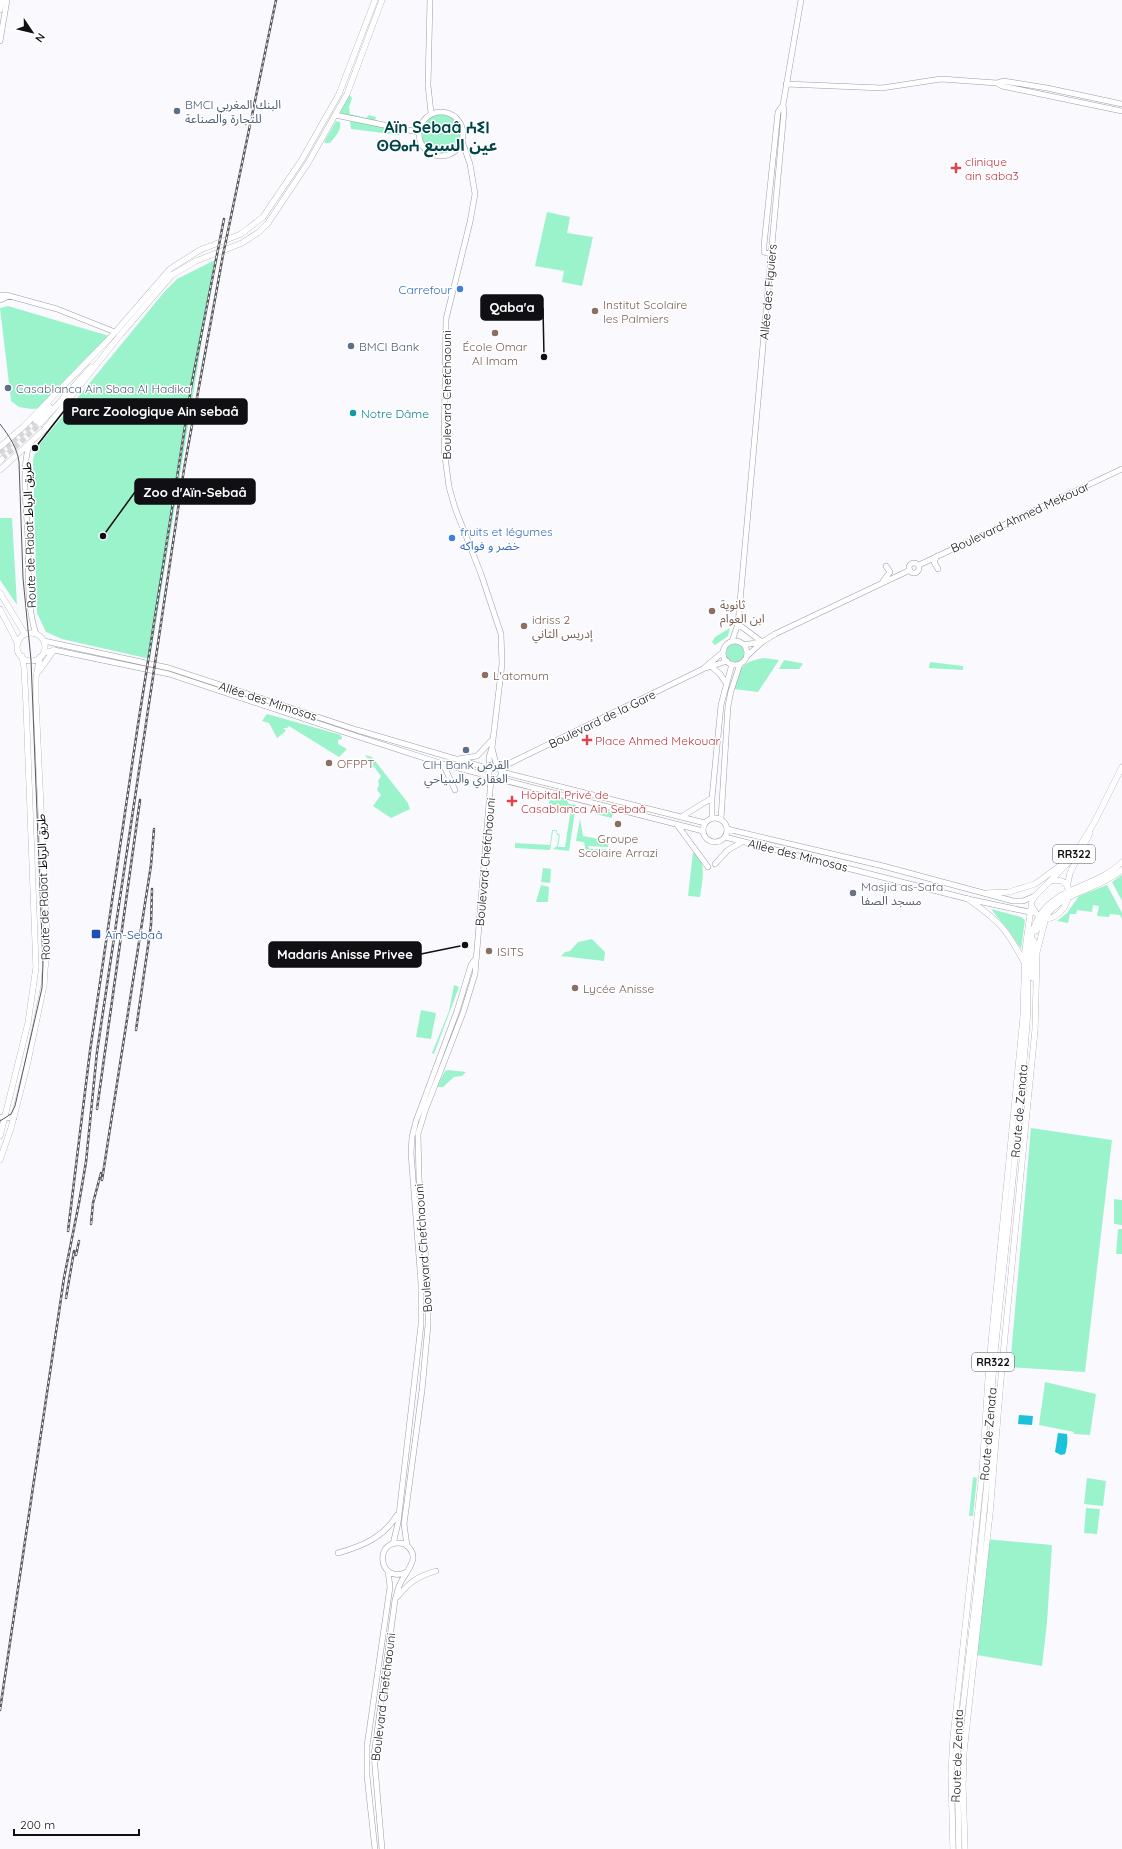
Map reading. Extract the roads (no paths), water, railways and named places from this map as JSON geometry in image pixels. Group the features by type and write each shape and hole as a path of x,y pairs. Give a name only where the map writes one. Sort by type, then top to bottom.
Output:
{"main road":[{"name":"Route de Rabat طريق الرباط","path":"29,445 64,408 118,333 170,269 200,250 241,234 263,217 301,161 338,94 375,0"},
{"name":"Route de Rabat طريق الرباط","path":"0,447 8,441 110,338 118,333 172,275 196,261 242,243 264,227 292,189 335,115 352,82 382,0"},
{"path":"110,338 38,422 118,333"},
{"path":"0,470 29,445"},
{"path":"0,592 25,634"},
{"path":"0,609 18,644 22,656 31,660 42,655 44,641 36,634 25,634"},
{"path":"18,644 25,634"},
{"path":"36,677 43,664 54,650"},
{"name":"Route de Rabat طريق الرباط","path":"0,1160 14,1118 37,1025 46,968 47,939 36,677 42,655"},
{"name":"Route de Rabat طريق الرباط","path":"0,1136 2,1117 28,1023 36,967 26,703 22,656"},
{"name":"RR322","path":"1035,896 1073,857 1094,823 1122,767"},
{"name":"RR322","path":"1039,916 1053,917 1067,904 1070,873 1085,846 1094,823"},
{"path":"987,893 1009,892 1035,884 1073,857"},
{"path":"1068,891 1106,875 1122,862"},
{"path":"1068,891 1106,881 1122,870"},
{"name":"RR322","path":"1050,881 1060,880 1068,891"},
{"name":"Route de Zenata","path":"955,1849 951,1774 952,1738 982,1473 989,1364 1023,1018 1026,942 1039,916 1052,902 1068,891"},
{"name":"Route de Zenata","path":"965,1849 962,1785 964,1752 990,1513 1035,1030 1039,916 1032,906 1035,896"},
{"path":"968,899 992,915 1002,925 1024,963"},
{"name":"Route de Zenata","path":"955,1849 954,1774 957,1722 979,1537 994,1362 1027,1022 1030,944 1039,916"},
{"name":"Route de Zenata","path":"959,1849 957,1757 976,1595 1003,1293 1031,1011 1033,945 1039,916"}],"street":[{"path":"0,10 2,0"},
{"path":"0,40 7,0"},
{"path":"430,0 428,85 431,113"},
{"path":"783,105 802,0"},
{"path":"786,84 882,88 941,80 997,83 1003,81 1122,104"},
{"path":"997,83 1002,86 1122,111"},
{"name":"Allée des Figuiers","path":"771,254 764,252 778,112 783,105"},
{"name":"Allée des Figuiers","path":"732,641 738,627 784,110 783,105"},
{"path":"447,112 458,119 463,132 462,141 455,152 445,156 434,156 429,154 420,144 418,132 425,118 431,113 447,112"},
{"path":"335,115 418,132"},
{"name":"Boulevard Chefchaouni","path":"382,1849 374,1755 395,1600 399,1586 413,1563 414,1558 412,1552 407,1546 404,1524 422,1390 428,1325 428,1285 419,1178 418,1134 426,1106 469,995 476,970 492,790 489,757 492,748 502,664 501,634 481,574 455,508 449,487 444,449 446,320 475,199 472,173 462,141"},
{"path":"455,152 467,156"},
{"path":"0,291 5,295 57,309 118,333"},
{"path":"0,300 5,295"},
{"name":"Route de Rabat طريق الرباط","path":"29,445 25,458 27,524 31,611 36,634"},
{"name":"Boulevard Ahmed Mekouar","path":"882,583 910,570 912,564 915,563 918,565 938,556 1122,469"},
{"path":"938,556 934,562 938,569"},
{"path":"704,823 703,831 706,838 712,842 720,841 725,837 727,829 721,819 728,706 730,691 740,664 762,642 882,583 890,572 886,566"},
{"path":"738,627 762,642"},
{"name":"Allée des Figuiers","path":"738,627 743,644"},
{"name":"Allée des Mimosas","path":"44,641 168,668 294,710 454,760 490,769"},
{"path":"740,664 732,664 727,661 723,652 726,645 732,641 743,644 762,642"},
{"path":"743,644 747,650 747,656"},
{"name":"Allée des Mimosas","path":"42,655 54,650 169,674 443,764 498,780"},
{"name":"Boulevard de la Gare","path":"703,669 723,652"},
{"name":"Boulevard de la Gare","path":"500,769 703,669 727,661"},
{"path":"712,818 712,798 721,705 732,664"},
{"path":"712,667 720,674 726,683"},
{"path":"454,760 477,756 493,739"},
{"name":"Boulevard Chefchaouni","path":"492,748 500,769 498,780 492,790"},
{"path":"443,764 455,790"},
{"path":"490,769 494,766 500,769 704,823 712,818 721,819"},
{"path":"498,780 703,831"},
{"path":"681,817 712,798"},
{"path":"678,826 708,867"},
{"name":"Allée des Mimosas","path":"727,829 1017,901 1026,900 1035,896"},
{"name":"Allée des Mimosas","path":"725,837 1039,916"},
{"path":"715,864 728,850 742,842"},
{"name":"Boulevard Chefchaouni","path":"375,1849 367,1754 390,1587 388,1571 385,1568 382,1558 385,1549 392,1544 399,1512 421,1325 421,1283 411,1153 412,1137 423,1100 458,1006 470,965 476,958"},
{"path":"2,1117 14,1118"},
{"path":"1,1126 11,1128"},
{"path":"338,1553 357,1548 385,1532 399,1512"},
{"path":"392,1544 400,1543 407,1546"},
{"path":"388,1571 397,1575 407,1572"},
{"path":"395,1600 410,1582 420,1576 436,1571"}],"water":[{"path":"1019,1415 1033,1416 1032,1425 1018,1424"},
{"path":"1058,1433 1067,1434 1066,1452 1065,1454 1061,1455 1055,1452"}],"tunnel":[{"path":"0,453 36,421"},
{"path":"2,459 40,424"}],"tram line":[{"path":"0,424 9,437 19,462 23,578 31,660 43,964 42,988 15,1106 11,1114 0,1121"}],"railway":[{"path":"0,1710 64,1278 86,1162 97,1052 184,469 223,255 276,0"},
{"path":"68,1231 90,1051 137,731 192,382 224,219"},
{"path":"97,1109 140,800"},
{"path":"102,1180 151,865 154,829"},
{"path":"136,1030 151,925 152,889"},
{"path":"91,1224 93,1203 101,1173"},
{"path":"76,1255 79,1241"},
{"path":"66,1298 74,1251"}],"place":[{"name":"BMCI البنك المغربي للتجارة والصناعة","path":"177,111"},
{"name":"clinique ain saba3","path":"956,168"},
{"name":"Carrefour","path":"460,289"},
{"name":"Institut Scolaire les Palmiers","path":"595,311"},
{"name":"École Omar Al Imam","path":"495,333"},
{"name":"BMCI Bank","path":"351,346"},
{"name":"Qaba'a","path":"544,357"},
{"name":"Casablanca Ain Sbaa Al Hadika","path":"8,388"},
{"name":"Notre Dâme","path":"353,413"},
{"name":"Parc Zoologique Ain sebaâ","path":"35,448"},
{"name":"Zoo d'Aïn-Sebaâ","path":"103,536"},
{"name":"fruits et légumes خضر و فواكه","path":"452,538"},
{"name":"ثانوية ابن العوام","path":"712,611"},
{"name":"idriss 2 إدريس الثاني","path":"524,626"},
{"name":"L'atomum","path":"485,675"},
{"name":"Place Ahmed Mekouar","path":"587,740"},
{"name":"CIH Bank القرض العقاري والسياحي","path":"466,750"},
{"name":"OFPPT","path":"329,763"},
{"name":"Hôpital Privé de Casablanca Aîn Sebaâ","path":"512,801"},
{"name":"Groupe Scolaire Arrazi","path":"618,824"},
{"name":"Masjid as-Safa مسجد الصفا","path":"853,893"},
{"name":"Aïn-Sebaâ","path":"96,934"},
{"name":"Madaris Anisse Privee","path":"465,945"},
{"name":"ISITS","path":"489,951"},
{"name":"Lycée Anisse","path":"575,988"}],"district":[{"name":"Aïn Sebaâ ⵄⵉⵏ ⵙⴱⴰⵄ عين السبع","path":"437,136"}]}
